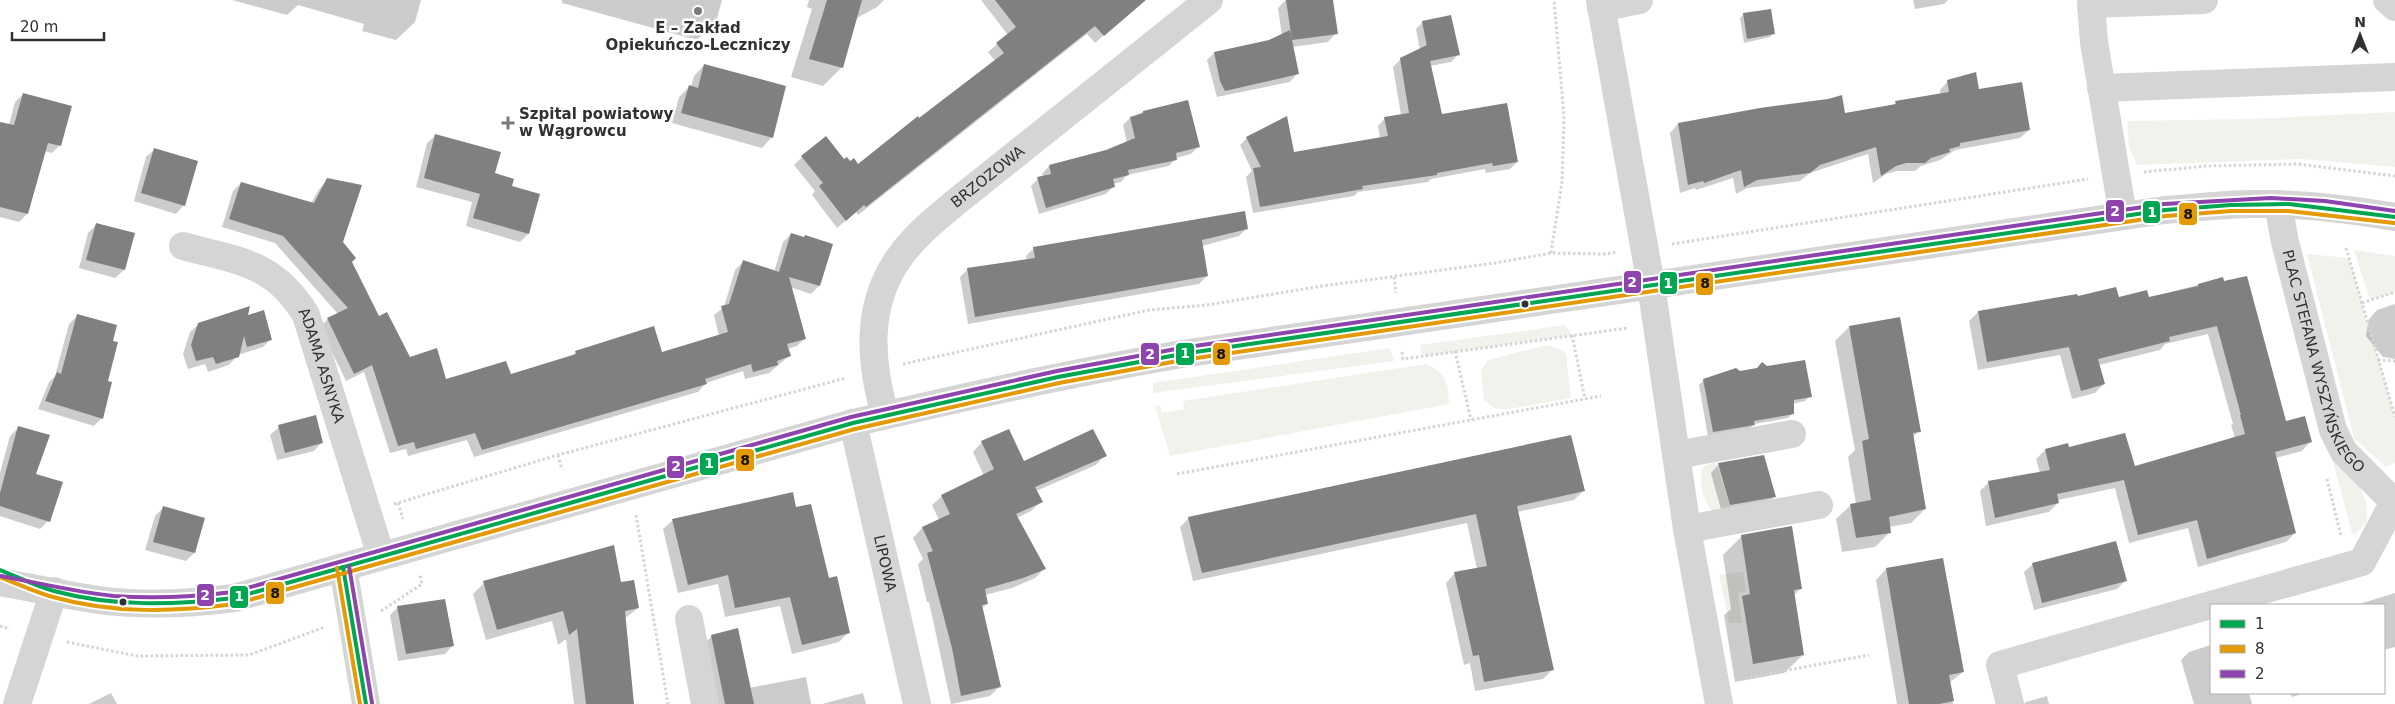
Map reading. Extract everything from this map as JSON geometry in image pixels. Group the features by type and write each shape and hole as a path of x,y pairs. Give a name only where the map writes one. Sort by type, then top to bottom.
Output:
{"street":[{"name":"BRZOZOWA","path":"885,415 874,370 872,345 874,319 880,295 899,258 915,240 956,202 1209,0"},
{"path":"1639,0 1601,4 1651,285 1687,529 1717,694"},
{"path":"2124,216 2094,42 2091,4 2204,0"},
{"path":"2388,0 2395,7"},
{"path":"2102,88 2395,77"},
{"path":"0,582 97,600 186,604 234,598 853,423 1009,386 1182,354 2124,216 2210,206 2278,204 2340,208 2395,217"},
{"name":"PLAC STEFANA WYSZYŃSKIEGO","path":"2278,204 2333,430 2344,452 2389,491"},
{"name":"ADAMA ASNYKA","path":"183,246 251,265 274,277 293,294 306,314 381,556"},
{"name":"LIPOWA","path":"853,423 917,704"},
{"path":"1676,455 1792,434"},
{"path":"2214,604 2362,562 2389,491"},
{"path":"1687,529 1819,505"},
{"path":"343,567 366,704"},
{"path":"0,570 54,591"},
{"path":"17,704 54,591"},
{"path":"2010,704 2000,665 2210,605"},
{"path":"689,619 705,704"}],"path":[{"path":"1551,253 1562,182 1564,116 1554,0"},
{"path":"368,511 558,455 874,370 1149,310 1207,305 1322,286 1495,263 1551,253 1604,254 2116,174 2207,166 2298,164 2395,176"},
{"path":"2346,248 2395,417"},
{"path":"2362,303 2395,292"},
{"path":"1572,336 1585,399"},
{"path":"1455,351 1471,420"},
{"path":"2378,360 2395,362"},
{"path":"1177,474 1601,396"},
{"path":"558,455 562,470"},
{"path":"2326,474 2346,553 2362,562"},
{"path":"631,486 668,704"},
{"path":"1717,694 1869,655"}],"shaded area":[{"path":"2395,112 2395,167 2301,159 2137,165 2129,147 2127,121 2251,119"},
{"path":"2354,250 2395,256 2395,292 2370,300"},
{"path":"2307,254 2349,258 2395,417 2395,463 2386,467 2354,438"},
{"path":"1565,325 1572,335 1422,356 1420,345"},
{"path":"1547,345 1558,348 1566,354 1571,398 1509,409 1496,409 1484,400 1481,371 1488,360"},
{"path":"1390,348 1394,361 1153,393 1153,383"},
{"path":"1427,364 1439,372 1445,380 1449,404 1170,456 1155,406 1160,405 1162,413 1184,409 1183,401"},
{"path":"2332,458 2353,478 2363,493 2367,511 2367,522 2353,536"},
{"path":"1716,462 1731,510 1712,511 1704,496 1702,471 1704,466"},
{"path":"1743,572 1746,591 1738,593 1742,623 1729,623 1719,575"}],"building":[{"path":"827,0 862,0 843,68 809,59"},
{"path":"995,0 1146,0 1104,36 1095,26 846,221 819,186 823,183 801,156 826,136 844,159 847,157 850,161 854,158 858,164 918,116 919,118 1004,53 996,43 1016,27"},
{"path":"1286,0 1333,0 1338,34 1292,40"},
{"path":"1771,9 1775,34 1747,39 1743,13"},
{"path":"1451,15 1460,55 1430,61 1442,114 1507,103 1518,162 1493,166 1492,163 1437,173 1437,175 1362,186 1363,189 1260,207 1253,168 1261,167 1246,137 1287,116 1294,152 1388,136 1384,117 1409,113 1400,58 1427,45 1422,21"},
{"path":"1290,30 1299,74 1225,91 1220,81 1214,52 1269,40"},
{"path":"704,64 786,86 773,138 681,113 689,85 698,88"},
{"path":"1976,72 1979,89 2022,82 2030,130 1960,143 1960,146 1949,149 1950,152 1931,158 1925,163 1906,163 1896,166 1881,176 1876,147 1820,165 1810,173 1757,180 1744,187 1741,170 1704,183 1703,181 1688,185 1678,123 1760,108 1828,99 1842,95 1845,113 1896,104 1895,101 1949,92 1947,80"},
{"path":"23,93 72,106 61,146 48,143 28,214 0,207 0,122 14,125"},
{"path":"1188,100 1200,147 1176,153 1177,160 1128,170 1129,175 1113,179 1115,187 1046,208 1037,177 1051,174 1049,165 1106,150 1135,138 1130,117 1143,113 1143,111"},
{"path":"435,134 501,152 495,173 514,179 512,186 540,194 529,234 473,218 480,194 424,178"},
{"path":"154,148 198,161 185,206 141,193"},
{"path":"327,178 362,185 343,242 356,258 352,262 379,316 387,312 410,357 437,348 446,379 506,361 511,374 576,354 575,351 654,326 662,352 728,332 721,306 729,304 743,260 779,272 791,233 804,237 805,235 833,244 820,286 789,277 806,339 787,344 791,356 777,361 778,365 753,372 751,364 705,379 707,384 482,450 475,433 416,449 414,442 398,446 372,365 354,374 327,318 348,308 283,236 229,219 241,182 314,203"},
{"path":"1245,211 1248,229 1202,240 1208,276 975,317 967,268 1035,258 1033,247"},
{"path":"96,223 135,233 125,270 86,260"},
{"path":"2247,276 2286,421 2305,416 2312,442 2275,452 2296,533 2207,559 2197,520 2138,535 2124,480 2057,494 2059,503 1995,518 1988,481 2050,470 2045,449 2068,443 2069,447 2125,433 2135,466 2245,434 2217,326 2169,337 2170,341 2098,359 2105,384 2081,391 2069,347 1987,362 1978,311 2077,294 2078,296 2116,287 2119,297 2147,290 2149,297 2198,286 2198,284 2223,277 2224,281"},
{"path":"250,306 248,315 264,310 272,340 247,347 244,336 239,357 216,364 213,357 196,361 191,345 198,323"},
{"path":"77,314 117,325 113,341 118,342 108,381 112,382 103,419 45,401 57,372 61,374"},
{"path":"1900,317 1921,432 1913,433 1926,509 1889,517 1891,533 1856,538 1850,504 1871,500 1862,441 1869,439 1849,326"},
{"path":"1805,360 1812,397 1794,400 1794,414 1754,421 1755,425 1713,432 1703,379 1736,368 1740,371 1757,368 1762,362 1767,366"},
{"path":"316,415 323,443 285,453 278,425"},
{"path":"18,426 50,435 36,474 63,482 50,522 0,506 0,493"},
{"path":"1009,429 1024,461 1093,429 1107,456 1035,487 1043,502 1016,514 1046,569 985,589 988,604 982,605 1001,687 961,696 952,648 927,553 933,551 922,527 950,514 941,495 994,469 981,441"},
{"path":"1571,435 1585,491 1517,506 1554,670 1484,682 1479,655 1473,656 1454,572 1487,566 1476,514 1202,573 1188,517"},
{"path":"1764,455 1776,497 1730,505 1718,463"},
{"path":"793,492 796,507 811,504 829,578 837,576 850,633 802,645 790,597 735,608 728,575 688,585 672,519"},
{"path":"163,506 205,518 195,553 153,542"},
{"path":"1792,526 1802,589 1794,590 1804,655 1753,664 1742,596 1750,594 1741,535"},
{"path":"2116,541 2127,581 2042,603 2032,563"},
{"path":"614,545 621,582 634,580 639,608 625,611 634,704 586,704 577,629 569,635 563,611 497,630 483,581"},
{"path":"1943,558 1964,672 1949,675 1954,701 1939,704 1909,704 1886,568"},
{"path":"445,599 454,646 406,654 397,606"},
{"path":"738,628 754,704 725,704 711,635"}],"transit line":[{"name":"2","path":"1,576 114,596 174,597 233,592 851,417 1057,371 1181,348 2164,204 2271,198 2325,201 2395,211"},
{"name":"1","path":"0,570 47,589 99,600 166,603 234,598 853,423 1058,377 1182,354 2165,210 2231,205 2289,204 2395,217"},
{"name":"8","path":"0,577 46,595 76,603 121,609 189,609 235,604 855,429 1059,383 1183,360 2166,216 2231,211 2289,211 2394,223"},
{"name":"2","path":"349,566 372,703"},
{"name":"1","path":"343,567 366,704"},
{"name":"8","path":"337,568 360,704"}],"place":[{"name":"E – Zakład Opiekuńczo-Leczniczy","path":"698,11"},
{"name":"Szpital powiatowy w Wągrowcu","path":"508,123"}]}
